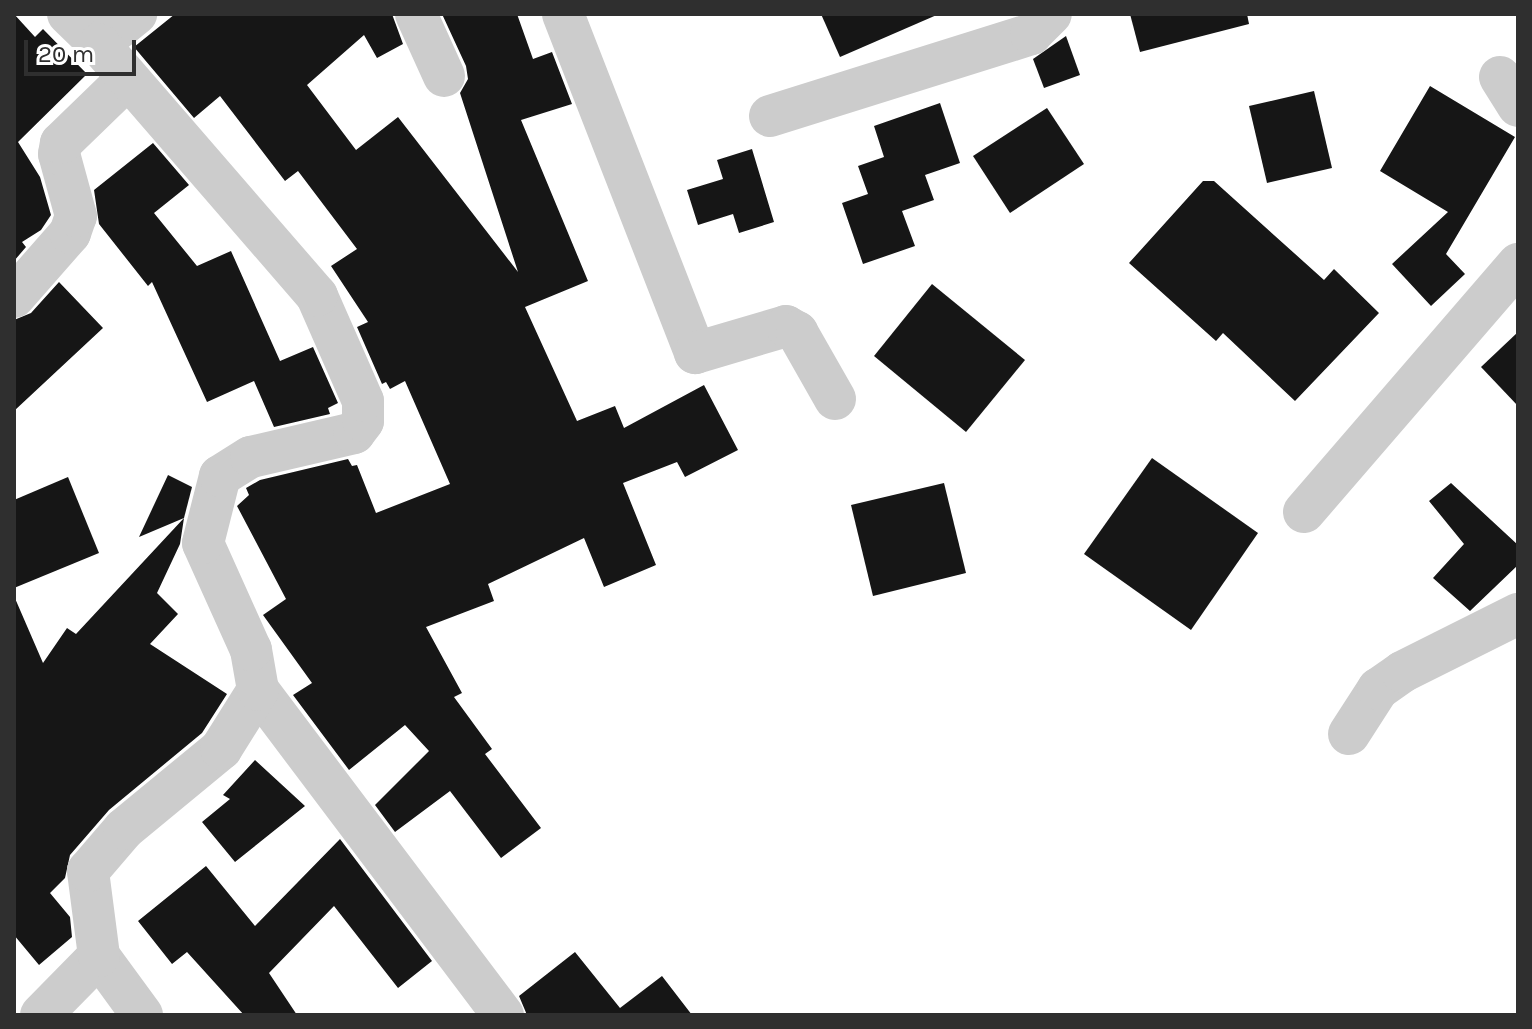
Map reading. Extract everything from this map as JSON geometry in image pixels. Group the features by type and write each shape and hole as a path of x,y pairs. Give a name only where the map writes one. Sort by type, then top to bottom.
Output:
{"street":[{"path":"68,14 99,44 317,296 363,401 363,421 354,433 251,457 220,476 203,543 251,650 258,690 503,1015"},
{"path":"99,44 136,14"},
{"path":"416,14 444,76"},
{"path":"563,14 695,353 786,326 797,332 835,399"},
{"path":"770,116 1031,34 1051,14"},
{"path":"14,297 70,233 76,216 59,154 61,143 127,79"},
{"path":"1304,512 1518,264"},
{"path":"1349,734 1378,689 1518,614"},
{"path":"142,1015 99,956 88,871 124,829 221,749 258,690"},
{"path":"41,1015 99,956"}],"building":[{"path":"14,14 35,37 43,29 87,74 18,142 40,177 51,215 41,230 22,242 26,247 14,261"},
{"path":"175,14 392,14 403,44 377,58 364,35 307,85 356,150 398,117 518,272 460,93 468,79 466,66 442,14 517,14 533,59 552,52 572,104 521,120 588,281 525,307 577,421 615,406 624,428 704,385 738,450 685,477 677,462 623,483 656,565 604,587 584,538 488,584 494,601 426,627 462,693 454,697 492,749 485,754 541,828 501,858 450,791 395,832 375,805 429,751 405,725 349,770 293,695 312,683 263,615 286,599 237,506 249,495 246,488 260,480 348,459 352,466 357,465 376,513 450,484 405,381 390,389 386,382 382,384 357,327 368,322 331,266 357,249 298,171 285,181 220,96 194,118 134,47"},
{"path":"821,14 939,14 840,57"},
{"path":"1130,14 1247,14 1249,24 1140,52"},
{"path":"1066,36 1080,75 1044,88 1033,59"},
{"path":"1430,86 1515,137 1446,254 1465,274 1431,306 1392,264 1448,212 1380,171"},
{"path":"1314,91 1332,168 1267,183 1249,106"},
{"path":"940,103 960,163 925,175 934,200 902,211 915,246 863,264 842,203 868,194 858,166 884,157 874,126"},
{"path":"1047,108 1084,164 1010,213 973,156"},
{"path":"153,143 189,185 154,213 197,266 231,251 280,361 313,347 338,403 328,408 330,414 274,427 254,381 207,402 152,282 148,286 99,224 94,190"},
{"path":"752,149 774,222 739,233 733,214 698,225 687,190 723,179 717,160"},
{"path":"1203,181 1214,181 1324,280 1334,269 1379,313 1295,401 1223,333 1216,341 1129,263"},
{"path":"59,282 103,328 14,411 14,320 31,313"},
{"path":"932,284 1025,360 966,432 874,356"},
{"path":"1518,332 1518,406 1481,367"},
{"path":"1152,458 1258,533 1191,630 1084,554"},
{"path":"168,475 192,487 184,518 139,537"},
{"path":"68,477 99,553 14,588 14,500"},
{"path":"944,483 966,573 873,596 851,505"},
{"path":"1451,483 1518,545 1518,565 1470,611 1433,578 1464,544 1429,501"},
{"path":"184,518 180,544 157,593 178,614 150,644 227,694 202,733 109,810 70,855 65,878 50,893 70,917 72,937 39,965 14,935 14,596 43,663 67,628 76,634"},
{"path":"255,760 305,806 235,862 202,822 230,799 223,795"},
{"path":"340,839 432,961 398,988 334,906 269,973 297,1015 244,1015 187,952 172,964 138,921 206,866 255,926"},
{"path":"575,952 620,1008 662,976 692,1015 527,1015 519,996"}]}
